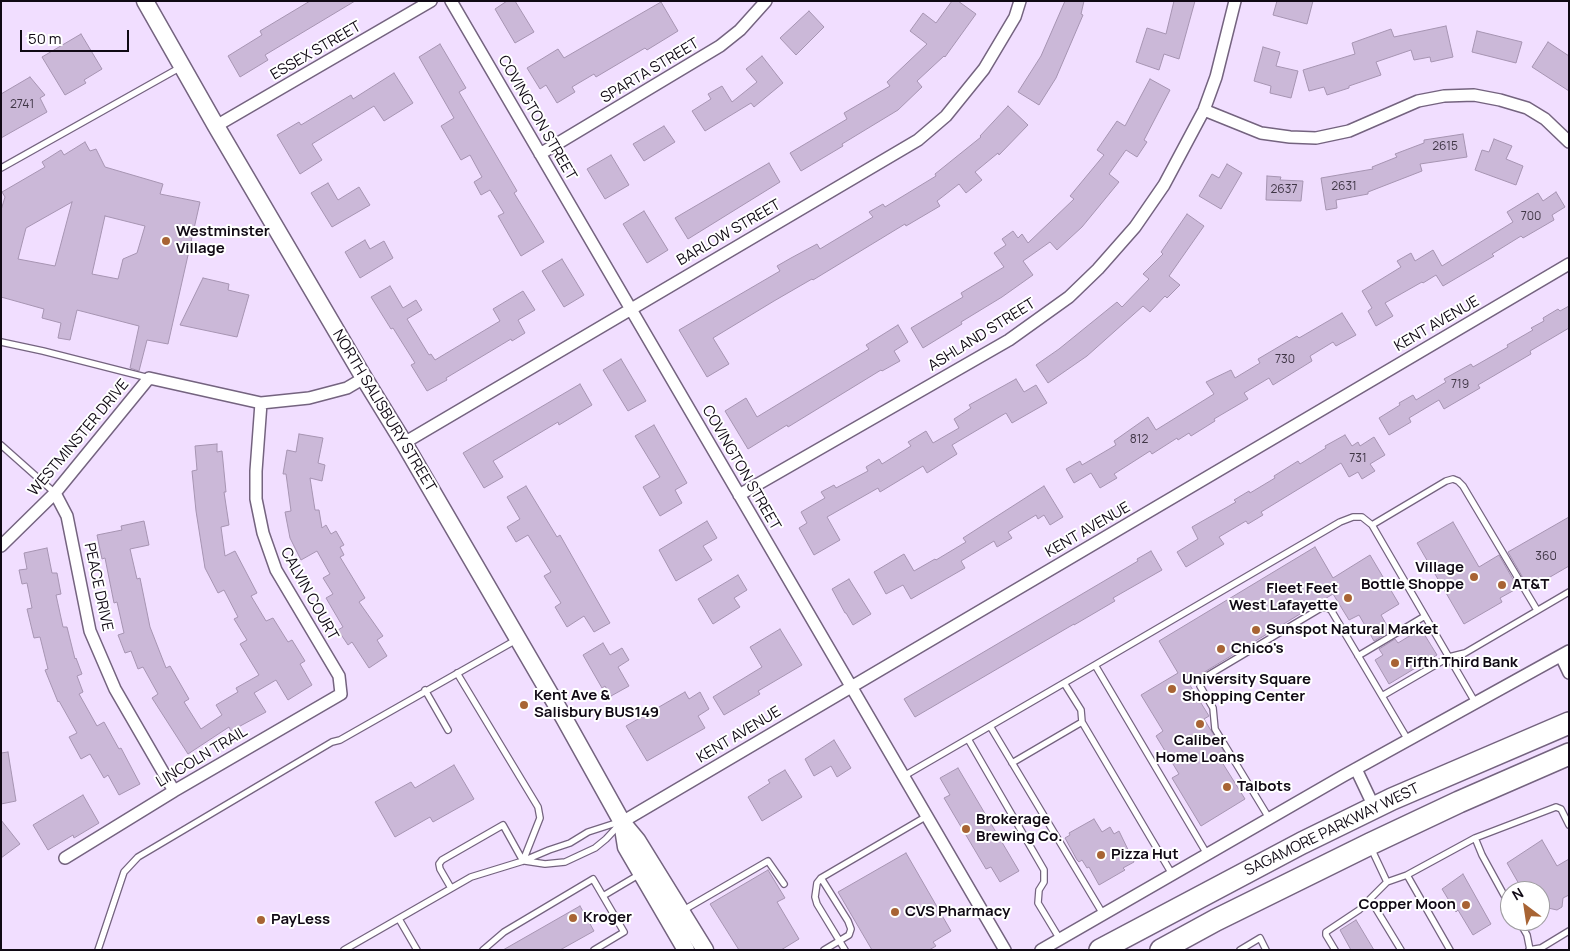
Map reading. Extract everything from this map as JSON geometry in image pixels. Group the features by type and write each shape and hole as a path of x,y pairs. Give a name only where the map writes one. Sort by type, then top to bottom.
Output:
{"highway":[{"name":"SAGAMORE PARKWAY WEST","path":"1100,950 1231,879 1392,799 1569,723"},
{"name":"SAGAMORE PARKWAY WEST","path":"1161,950 1216,920 1370,844 1459,802 1569,754"}],"street":[{"name":"NORTH SALISBURY STREET","path":"145,1 216,126 518,639 622,822 637,840 705,950"},
{"name":"ESSEX STREET","path":"216,126 431,1"},
{"name":"COVINGTON STREET","path":"451,1 1005,950"},
{"name":"SPARTA STREET","path":"540,154 720,46 740,30 766,1"},
{"name":"BARLOW STREET","path":"404,443 630,308 918,140 946,116 984,69 1015,17 1020,1"},
{"name":"ASHLAND STREET","path":"739,495 1009,340 1068,297 1098,269 1135,227 1164,185 1204,110 1216,77 1235,1"},
{"path":"1204,110 1261,133 1316,138 1349,131 1418,101 1444,96 1474,95 1527,108 1545,119 1569,142"},
{"name":"KENT AVENUE","path":"622,822 1569,264"},
{"name":"WESTMINSTER DRIVE","path":"1,546 55,493 149,378 261,403 309,398 347,388 364,378"},
{"name":"CALVIN COURT","path":"261,403 256,499 263,533 276,570 339,676"},
{"name":"PEACE DRIVE","path":"55,493 66,516 90,631 115,689 174,791"},
{"path":"1040,950 1269,818 1475,702 1565,654 1569,673"},
{"name":"LINCOLN TRAIL","path":"65,858 174,791 341,694 339,676"},
{"path":"1356,769 1375,809"},
{"name":"NORTH SALISBURY STREET","path":"622,822 626,848 685,949"}],"lane":[{"path":"1,168 183,66"},
{"path":"1,342 149,378"},
{"path":"1,445 55,493"},
{"path":"1372,525 1446,481 1453,479 1458,481 1463,486 1537,610"},
{"path":"904,776 1340,522 1353,517 1362,517 1372,525 1475,702"},
{"path":"1382,696 1449,657 1465,653 1569,592"},
{"path":"1269,818 1215,729 1213,708 1200,686 1202,679 1321,608 1331,610 1408,740"},
{"path":"1358,656 1425,616"},
{"path":"98,950 124,872 138,857 323,747 346,736 518,639"},
{"path":"1095,665 1207,854"},
{"path":"457,673 538,808 540,818 523,861"},
{"path":"1064,683 1081,710 1082,722 1172,874"},
{"path":"425,690 448,730"},
{"path":"1012,762 1082,722"},
{"path":"990,726 1104,914"},
{"path":"968,739 1044,870 1044,882 1039,890 1038,903 1060,940"},
{"path":"1334,950 1326,932 1359,910 1386,882 1407,875 1475,838 1556,807 1560,808 1569,825"},
{"path":"845,950 817,904 815,897 817,883 821,878 927,816"},
{"path":"523,861 545,864 566,862 595,848 622,822"},
{"path":"344,950 471,876 523,861 570,843 588,832 622,822"},
{"path":"450,888 440,869 439,864 442,860 503,825 523,861"},
{"path":"1475,838 1500,888"},
{"path":"1370,844 1386,882"},
{"path":"682,911 768,860 784,884"},
{"path":"603,896 641,873"},
{"path":"1407,875 1450,950"},
{"path":"821,878 848,921 851,930 849,935 824,950"},
{"path":"483,950 504,932 593,879 624,932 594,950"},
{"path":"1370,899 1401,950"},
{"path":"399,919 417,950"},
{"path":"1524,931 1529,950 1541,948 1569,931"},
{"path":"1240,950 1260,938 1266,950"}],"building":[{"path":"310,1 355,1 265,55 268,60 240,77 228,56 262,35 260,31"},
{"path":"507,1 515,1 534,32 515,43 495,9"},
{"path":"952,1 958,1 976,14 945,57 917,81 922,87 898,110 801,171 790,153 847,119 844,113 890,86 887,82 927,44 910,31 923,13 936,23"},
{"path":"1065,1 1084,1 1081,14 1083,15 1056,78 1039,105 1018,92 1041,56"},
{"path":"1174,1 1195,1 1179,59 1164,54 1159,70 1136,62 1147,28 1166,34"},
{"path":"1277,1 1313,1 1307,24 1273,15"},
{"path":"661,2 678,31 596,77 594,74 572,87 575,92 557,103 546,85 540,89 527,68 558,49 564,58"},
{"path":"809,11 824,27 796,55 780,38"},
{"path":"1446,26 1453,57 1431,62 1430,57 1414,60 1411,50 1376,62 1381,75 1349,86 1349,88 1327,95 1324,87 1309,91 1303,70 1355,54 1352,43 1391,29 1394,37"},
{"path":"1477,31 1522,42 1516,63 1472,52"},
{"path":"81,34 102,69 84,80 86,83 65,95 42,57"},
{"path":"1548,42 1569,56 1569,91 1532,67"},
{"path":"440,44 466,88 459,92 517,191 514,193 544,242 521,256 498,216 504,213 490,190 481,195 474,182 482,177 470,155 461,160 441,126 454,118 419,57"},
{"path":"1263,47 1280,52 1276,66 1298,71 1291,98 1270,93 1271,86 1254,81"},
{"path":"762,56 783,83 754,107 751,103 705,131 692,111 711,99 708,94 722,86 732,102 757,82 746,69"},
{"path":"394,73 413,103 384,121 374,106 312,144 322,160 300,174 277,135 299,122 301,125 351,95 353,99"},
{"path":"30,77 45,95 40,98 47,112 1,138 1,94"},
{"path":"1150,79 1170,90 1144,140 1147,142 1137,157 1126,150 1109,174 1119,182 1082,227 1057,250 1050,242 1023,261 1033,275 961,322 962,324 923,348 911,328 963,297 961,293 1004,267 994,253 1006,245 1002,239 1013,231 1018,238 1022,234 1028,243 1074,199 1070,196 1104,155 1097,150 1117,121 1125,126"},
{"path":"1008,106 1028,125 999,155 998,153 975,172 982,180 966,193 959,184 937,201 940,206 906,226 905,224 713,338 729,364 707,377 679,330 780,271 777,266 817,244 820,249 873,217 869,212 883,204 885,207 936,176 935,174 981,137"},
{"path":"664,126 675,142 644,161 633,144"},
{"path":"1463,134 1467,157 1420,164 1422,171 1368,192 1368,194 1336,200 1337,208 1326,210 1321,178 1373,169 1372,167 1397,157 1395,154 1424,143 1424,140"},
{"path":"1494,139 1512,146 1506,159 1523,166 1516,185 1475,170 1482,150 1489,152"},
{"name":"Westminster Village","path":"85,142 90,151 96,149 105,167 163,184 160,194 200,202 168,344 147,340 139,371 130,368 139,326 77,310 70,340 58,338 61,323 42,318 44,309 1,297 1,210 5,197 2,192 45,167 42,162 61,150 64,155","holes":["72,202 55,266 18,259 26,228","105,216 145,226 137,253 123,259 118,279 92,274"]},
{"path":"611,155 629,185 605,199 587,169"},
{"path":"769,163 780,182 688,239 675,218"},
{"path":"1227,164 1242,173 1221,209 1199,196 1212,174 1219,178"},
{"path":"1267,176 1281,177 1280,180 1303,181 1301,201 1266,200"},
{"path":"328,183 338,200 359,187 370,205 332,227 311,193"},
{"path":"1556,192 1565,207 1552,215 1554,220 1523,238 1521,236 1492,254 1494,256 1443,286 1436,275 1385,303 1393,316 1376,326 1368,311 1372,308 1362,291 1401,267 1397,261 1411,253 1415,261 1433,250 1442,266 1513,222 1507,212 1538,193 1543,201"},
{"path":"644,211 668,250 647,263 623,224"},
{"path":"1187,214 1204,226 1169,276 1180,285 1167,298 1165,296 1150,312 1143,306 1087,356 1048,383 1036,365 1117,302 1122,307 1149,279 1143,274 1163,254 1161,252"},
{"path":"365,240 370,249 384,241 393,258 360,278 345,252"},
{"path":"562,259 584,295 564,307 542,271"},
{"path":"203,278 229,284 228,290 249,295 237,337 180,325"},
{"path":"390,286 403,308 416,300 422,310 407,319 429,355 431,354 435,360 500,321 493,309 523,291 535,310 518,320 525,333 512,341 511,339 427,391 411,365 415,363 371,297"},
{"path":"1569,306 1569,328 1530,351 1531,354 1478,385 1480,388 1444,409 1439,400 1409,418 1411,422 1389,435 1379,418 1400,405 1399,403 1413,395 1416,400 1446,382 1444,379 1471,364 1473,367 1508,347 1507,345 1533,330 1531,328 1544,321 1543,318 1558,309 1560,311"},
{"path":"1342,313 1356,335 1336,346 1333,342 1310,356 1312,361 1273,385 1269,378 1244,393 1248,399 1214,419 1215,421 1191,436 1189,433 1178,440 1177,438 1152,454 1150,451 1114,474 1117,478 1100,488 1091,473 1074,483 1066,469 1080,461 1082,465 1116,445 1114,441 1148,417 1156,430 1214,394 1206,382 1231,370 1235,378 1260,363 1258,359"},
{"path":"898,325 908,342 894,351 900,361 881,370 788,427 787,425 748,449 725,411 746,398 757,417 869,349 866,345"},
{"path":"621,359 646,401 628,411 603,370"},
{"path":"1016,379 1024,392 1036,385 1047,403 1012,423 1006,413 952,445 957,454 927,473 923,466 880,492 878,488 827,517 840,540 814,555 799,528 807,523 801,512 825,498 821,492 834,485 836,488 868,471 866,467 879,459 882,464 911,446 908,442 926,431 933,443 959,428 954,419 971,408 969,405"},
{"path":"580,384 592,405 559,425 558,422 493,461 503,477 484,488 463,453"},
{"path":"654,425 687,483 675,490 682,503 660,516 643,487 660,477 635,436"},
{"path":"299,434 323,438 318,463 325,465 322,481 310,478 315,510 319,510 322,528 326,525 331,534 336,531 344,545 340,547 344,555 340,557 365,598 359,602 383,636 377,640 387,656 369,668 352,642 348,645 338,630 343,627 326,598 333,594 323,578 330,574 317,551 301,560 290,538 285,512 291,511 286,474 283,474 287,450 296,452"},
{"path":"1345,435 1352,446 1358,442 1360,446 1374,437 1385,455 1370,464 1375,471 1362,479 1358,472 1349,477 1341,463 1261,512 1263,515 1248,524 1246,521 1219,537 1224,544 1186,567 1177,552 1198,539 1192,527 1236,502 1234,500 1249,491 1250,493 1275,478 1274,476 1298,461 1300,464 1326,448 1325,446"},
{"path":"217,444 217,452 222,451 226,492 224,492 229,525 221,527 225,556 235,551 257,593 251,596 266,621 273,618 288,642 292,640 305,661 300,664 312,685 288,700 276,680 254,693 266,712 231,731 229,727 188,754 152,698 158,694 143,667 138,669 131,651 125,653 118,635 124,633 117,602 114,603 105,558 102,559 97,535 122,530 121,526 144,521 149,545 130,549 137,579 140,578 150,627 166,668 170,666 189,699 184,702 201,729 222,715 216,705 238,692 236,688 259,675 240,644 247,640 234,619 238,617 224,590 218,593 205,568 192,471 197,470 195,446"},
{"path":"526,486 557,537 560,535 610,623 594,632 584,616 567,627 555,607 561,603 544,576 551,572 528,535 516,542 507,527 520,519 507,497"},
{"path":"1044,486 1063,517 1050,525 1044,515 1038,519 1036,515 1008,532 1012,538 997,547 994,541 961,561 965,568 911,599 903,585 886,594 874,572 904,554 914,571 936,560 966,542 963,538"},
{"path":"1569,517 1569,566 1538,584 1535,578 1526,583 1508,552"},
{"path":"707,521 717,538 703,546 712,560 676,581 659,550"},
{"name":"Village Bottle Shoppe","path":"1453,522 1479,567 1499,555 1518,588 1500,598 1502,602 1464,624 1417,543"},
{"name":"University Square Shopping Center","path":"1315,547 1333,578 1370,555 1399,604 1381,615 1390,631 1374,641 1359,615 1349,620 1333,594 1188,682 1209,716 1204,719 1226,755 1220,759 1245,799 1201,826 1172,778 1179,774 1156,736 1163,731 1141,695 1178,673 1159,641"},
{"path":"47,548 52,573 57,573 61,594 56,595 63,627 67,627 75,659 82,674 77,676 83,692 79,694 97,726 104,722 119,749 121,748 140,784 119,795 108,775 104,778 90,754 81,759 69,737 77,733 58,702 45,670 48,669 40,637 34,638 27,609 32,608 27,583 22,584 19,570 27,569 24,553"},
{"path":"1151,551 1162,570 1113,598 1115,601 915,717 904,699 1138,561 1137,559"},
{"path":"738,575 747,590 734,598 740,607 713,624 698,599"},
{"path":"849,579 871,614 853,625 832,589"},
{"path":"780,629 802,665 758,691 760,694 724,715 713,697 762,667 750,647"},
{"path":"1421,629 1437,655 1389,684 1375,660 1383,655 1379,649 1395,639 1398,643"},
{"path":"603,643 610,655 622,648 629,660 618,667 629,686 611,696 605,686 602,688 583,655"},
{"path":"685,692 689,699 700,692 709,709 698,716 705,728 647,761 626,726"},
{"path":"834,740 851,768 837,777 831,766 814,776 805,759"},
{"path":"8,752 16,801 1,804 1,753"},
{"path":"454,765 474,799 433,822 430,817 395,837 375,802 411,782 415,788"},
{"path":"958,768 1019,871 1000,882 991,867 986,869 944,798 950,795 940,778"},
{"path":"785,770 802,797 762,821 748,797 770,783 768,780"},
{"path":"83,795 99,823 74,838 73,835 48,850 33,825"},
{"name":"Pizza Hut","path":"1094,819 1102,832 1110,827 1114,834 1119,831 1134,862 1123,868 1125,870 1099,885 1089,867 1087,868 1082,860 1079,862 1077,860 1065,838 1070,835 1069,833"},
{"path":"1,820 20,844 1,858"},
{"path":"1542,840 1557,866 1569,859 1569,895 1563,898 1562,907 1557,910 1550,908 1550,881 1517,881 1507,863"},
{"name":"CVS Pharmacy","path":"906,853 951,931 933,942 936,946 929,950 872,950 838,892"},
{"path":"768,870 785,898 777,902 799,939 781,950 739,950 710,904"},
{"name":"Copper Moon","path":"1463,874 1491,924 1473,935 1458,910 1456,912 1442,889"},
{"name":"Kroger","path":"580,906 594,931 560,950 503,950"},
{"path":"1356,920 1374,950 1351,950 1340,930"}],"place":[{"name":"Westminster Village","path":"166,241"},
{"name":"Village Bottle Shoppe","path":"1474,577"},
{"name":"AT&T","path":"1502,585"},
{"name":"Fleet Feet West Lafayette","path":"1348,598"},
{"name":"Sunspot Natural Market","path":"1256,630"},
{"name":"Chico's","path":"1221,649"},
{"name":"Fifth Third Bank","path":"1395,663"},
{"name":"University Square Shopping Center","path":"1172,689"},
{"name":"Kent Ave & Salisbury BUS149","path":"524,705"},
{"name":"Caliber Home Loans","path":"1200,724"},
{"name":"Talbots","path":"1227,787"},
{"name":"Brokerage Brewing Co.","path":"966,829"},
{"name":"Pizza Hut","path":"1101,855"},
{"name":"Copper Moon","path":"1466,905"},
{"name":"CVS Pharmacy","path":"895,912"},
{"name":"Kroger","path":"573,918"},
{"name":"PayLess","path":"261,920"}]}
